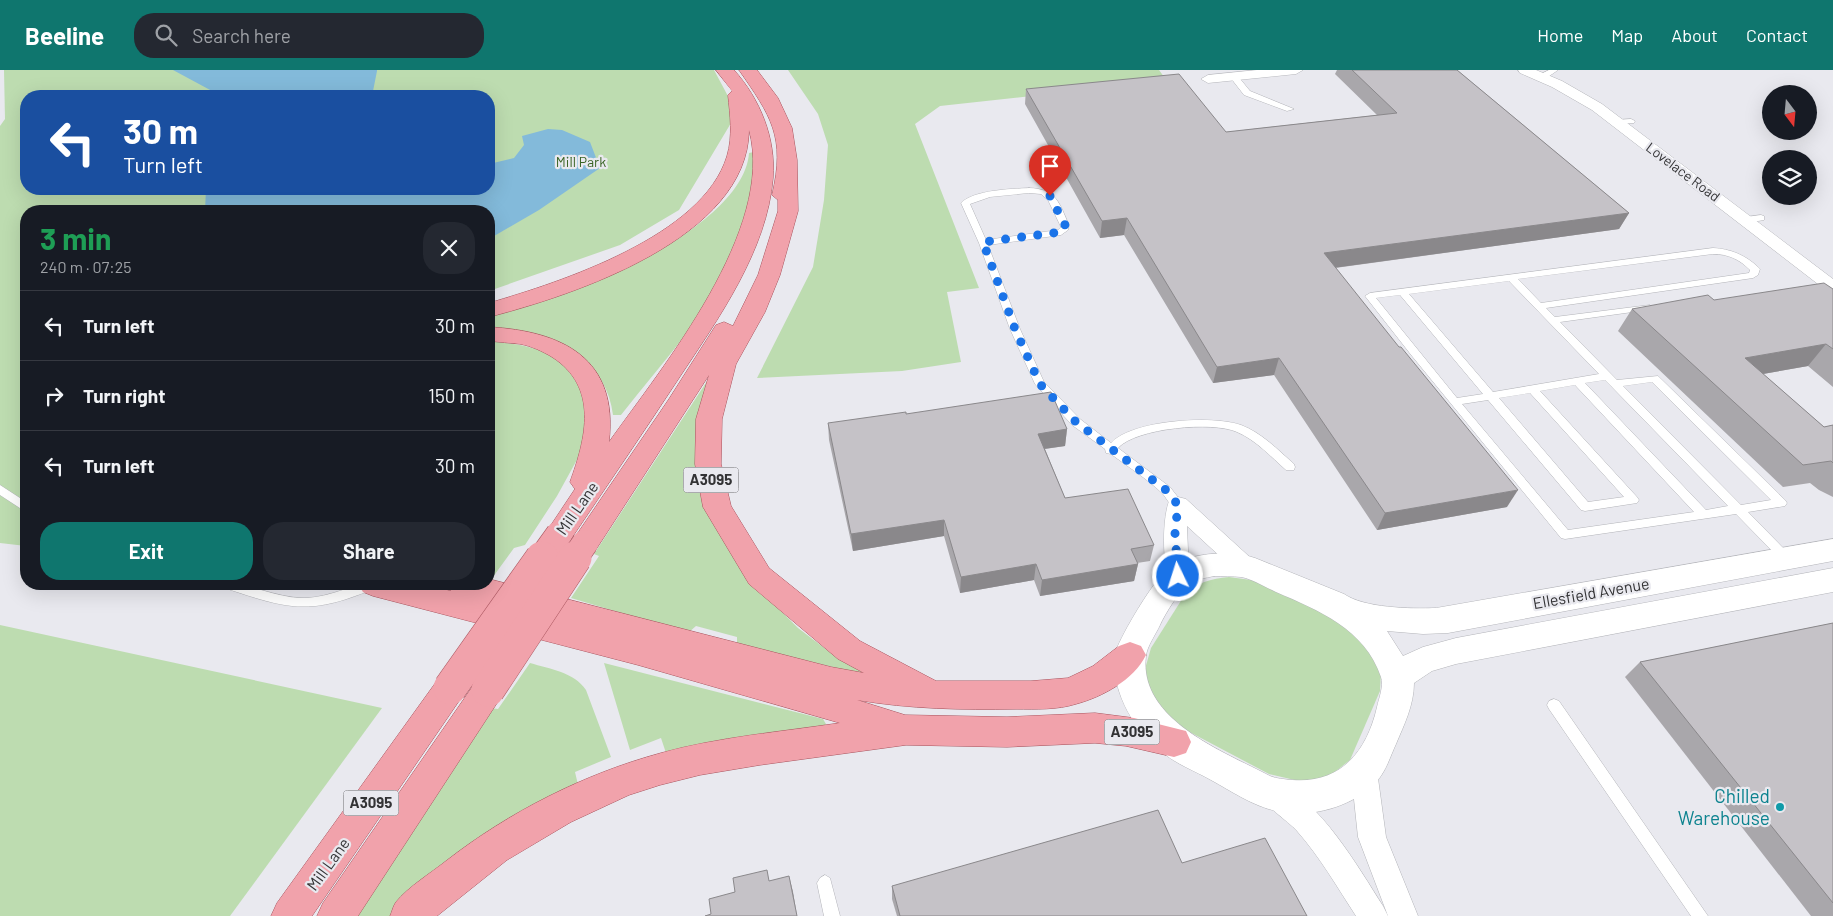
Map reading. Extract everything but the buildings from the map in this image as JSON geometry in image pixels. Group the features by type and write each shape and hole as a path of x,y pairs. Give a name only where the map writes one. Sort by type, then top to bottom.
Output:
{"main road":[{"name":"Mill Lane","path":"290,916 450,688 571,533 678,405 751,284 763,258 788,177 786,141 778,112 771,98 736,74"},
{"name":"Mill Lane","path":"336,916 488,690 571,533 704,321 738,261 749,232 763,178 762,150 752,109 736,74"},
{"path":"495,308 556,290 601,271 660,241 690,221 702,210 729,175 737,152 740,122 736,74"},
{"name":"A3095","path":"788,177 788,211 769,275 753,312 724,364 709,419 708,464 717,507 759,576 849,650 932,694"},
{"name":"A3095","path":"495,335 524,338 554,347 581,367 592,385 598,411 596,449 571,533"},
{"name":"A3095","path":"397,590 835,707 905,730"},
{"name":"A3095","path":"485,590 830,681 886,691 986,696 1062,693 1091,684 1104,677 1130,655"},
{"name":"A3095","path":"409,916 434,892 472,863 520,832 592,794 660,769 741,752 905,730 993,732 1108,728 1174,742"}],"street":[{"path":"1208,79 1290,70"},
{"name":"Lovelace Road","path":"1525,70 1548,73 1574,93 1624,121 1754,219 1833,287"},
{"path":"1178,505 1245,566"},
{"path":"1178,505 1175,533 1178,576"},
{"name":"Ellesfield Avenue","path":"1348,612 1390,619 1437,621 1833,550"},
{"path":"1276,795 1300,797 1322,795 1344,786 1364,771 1383,738 1392,715 1398,687 1398,677 1373,635 1348,612 1333,603 1245,566 1214,564 1194,569 1178,576 1153,608 1130,655 1131,678 1140,702 1153,722 1174,742 1233,775 1276,795 1305,820 1326,846 1373,916"},
{"name":"Ellesfield Avenue","path":"1398,677 1423,660 1456,651 1833,580"},
{"path":"1364,771 1372,837 1403,916"}],"lane":[{"path":"1234,77 1247,92 1290,109"},
{"path":"983,242 1056,234 1064,230 1065,225 1050,196 1042,191 975,197 966,200 965,205 983,242 1015,329 1040,384 1076,422 1110,450 1166,490 1178,505"},
{"path":"1455,402 1577,381 1654,378 1782,503 1565,535 1455,402 1370,296 1512,279 1713,251 1726,251 1739,256 1755,269 1753,275 1538,306"},
{"path":"1512,279 1786,558"},
{"path":"1403,292 1585,507 1633,500 1533,389"},
{"path":"1552,320 1660,306"},
{"path":"1577,381 1704,514"},
{"path":"1110,450 1121,439 1130,434 1189,424 1214,423 1236,426 1250,434 1290,468"},
{"path":"0,489 20,504"},
{"path":"247,590 286,601 305,603 345,596 360,590"},
{"path":"1554,705 1700,916"},
{"path":"825,884 832,916"}],"green space":[{"name":"Mill Park","path":"4,70 714,70 737,113 679,210 620,245 495,289 495,205 20,205 20,545 0,543 0,126 5,119"},
{"path":"788,70 1159,70 1167,81 940,106 915,124 979,288 947,292 961,362 902,371 757,378 813,267 824,200 828,145 818,114"},
{"path":"754,152 753,181 748,209 737,241 721,276 693,325 621,415 613,415 606,389 592,367 579,354 501,330 495,330 495,312 640,260 653,254 698,225 727,199 738,184 745,169 749,153"},
{"path":"495,342 545,352 561,362 587,392 584,447 557,496 525,545 514,548 495,574"},
{"path":"713,372 702,441 765,595 798,628 827,650 878,678 737,644 737,637 696,626 688,633 571,598 599,556 594,554"},
{"path":"1229,577 1258,581 1329,614 1358,633 1381,672 1380,691 1350,760 1331,775 1317,780 1299,781 1269,774 1182,728 1171,720 1148,688 1145,669 1151,648 1184,596 1194,587 1204,582"},
{"path":"0,625 382,708 230,916 0,916"},
{"path":"530,663 561,672 581,684 586,690 611,757 575,772 579,789 394,916 355,916 491,708 498,709"},
{"path":"604,663 823,719 826,724 821,729 743,738 666,753 661,738 630,750"}],"water":[{"path":"173,70 377,70 373,90 210,90"},
{"path":"548,129 562,130 590,142 600,168 539,210 495,236 495,205 205,205 206,195 495,195 495,163 514,158 524,145 522,136"}],"place":[{"name":"Chilled Warehouse","path":"1780,807"}],"route":[{"path":"1050,196 1065,225 1064,230 1056,234 983,242 1015,329 1040,384 1076,422 1110,450 1166,490 1178,505 1175,533 1178,576"}]}
